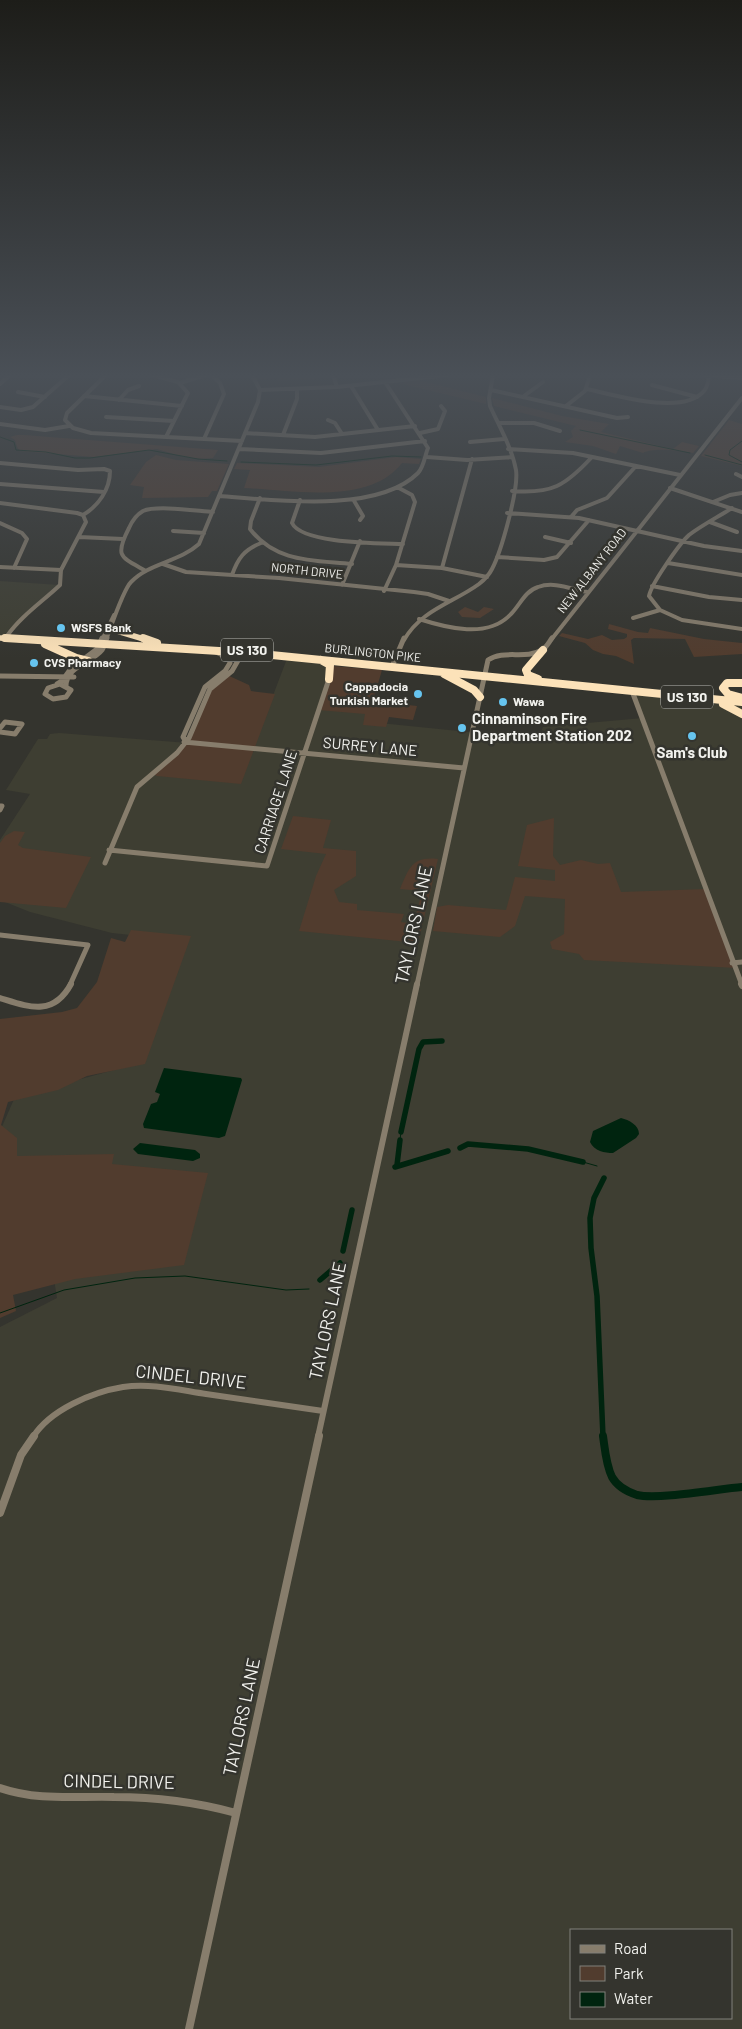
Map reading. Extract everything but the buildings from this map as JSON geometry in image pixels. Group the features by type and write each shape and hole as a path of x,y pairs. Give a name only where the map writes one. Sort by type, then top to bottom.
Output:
{"highway":[{"path":"109,628 162,644"},
{"name":"BURLINGTON PIKE","path":"2,636 30,640 162,644 258,650 706,699 742,700"},
{"name":"BURLINGTON PIKE","path":"2,636 252,653 742,700"},
{"path":"30,640 53,646 85,660"},
{"path":"538,679 526,672 543,650"},
{"path":"527,654 531,664"},
{"path":"316,659 330,665 329,679"},
{"path":"329,679 335,668 346,662"},
{"path":"435,671 466,686 480,697"},
{"path":"742,682 727,683 723,688 728,694 742,700"},
{"path":"466,686 482,688"},
{"path":"706,699 731,707 742,714"}],"street":[{"path":"0,503 83,515 96,507 111,475 106,470 75,470"},
{"path":"66,686 69,677 78,666 100,652 129,583 137,575 190,552 199,544 231,470"},
{"path":"220,496 300,500 353,499 380,494 397,487 422,470"},
{"path":"442,568 469,470"},
{"path":"393,664 400,643 408,630 419,619 475,587 492,571 497,557 516,470"},
{"path":"512,491 541,492 562,486 570,481 580,470"},
{"path":"571,518 577,510 607,498 633,470"},
{"path":"654,470 680,475"},
{"name":"NEW ALBANY ROAD","path":"543,650 684,470"},
{"path":"736,474 742,478"},
{"path":"0,484 104,492"},
{"path":"384,590 396,565 415,502 412,495 397,487"},
{"path":"670,488 742,512"},
{"path":"713,502 730,495 742,493"},
{"path":"260,498 251,521 250,529 261,543 271,550 287,555 352,564"},
{"path":"353,499 363,516 360,520"},
{"path":"300,500 292,523 298,532 315,537 402,544"},
{"path":"732,508 692,532 652,586 649,596 660,610 690,622 742,629"},
{"path":"146,571 122,556 120,549 134,518 144,511 156,509 213,512"},
{"path":"507,513 590,520 684,541 742,551"},
{"path":"2,636 60,585 61,570 86,522 83,515"},
{"path":"497,557 551,559 561,554 590,520"},
{"path":"710,522 737,532"},
{"path":"0,523 22,532 27,539 14,568"},
{"path":"173,531 204,533"},
{"path":"79,537 123,539"},
{"path":"545,537 571,542"},
{"path":"342,585 360,541"},
{"path":"232,575 238,557 244,550 261,543"},
{"path":"668,563 742,575"},
{"name":"NORTH DRIVE","path":"162,564 186,572 428,594 449,601"},
{"path":"396,565 442,568 486,577"},
{"path":"0,567 61,570"},
{"path":"419,619 450,627 487,627 506,619 529,592 536,587 557,586 587,592"},
{"path":"652,586 709,597 742,600"},
{"path":"634,618 660,610"},
{"path":"185,741 183,737 203,690 230,663 229,658 205,650"},
{"path":"527,654 543,650"},
{"path":"104,863 137,787 170,759 189,738 210,689 232,671 240,658 252,653"},
{"name":"TAYLORS LANE","path":"189,2029 484,675 490,657 501,654 527,654"},
{"path":"0,676 69,677"},
{"path":"57,684 66,686 70,690 66,697 54,699 47,697 45,690 69,677"},
{"name":"CARRIAGE LANE","path":"109,850 267,866 329,679"},
{"path":"632,691 742,986"},
{"name":"SURREY LANE","path":"185,741 464,768"},
{"path":"0,935 88,945 67,993 56,1003 34,1008 0,998"},
{"path":"732,962 742,962"},
{"name":"CINDEL DRIVE","path":"0,1513 21,1455 38,1429 62,1409 103,1392 124,1387 153,1386 323,1411"},
{"name":"CINDEL DRIVE","path":"0,1788 21,1795 43,1797 178,1799 209,1804 236,1813"}],"shaded area":[{"path":"0,581 60,585 7,636 0,636"},
{"path":"288,656 322,660 370,715 370,722 538,739 543,727 643,718 632,691 742,702 742,2029 0,2029 0,1327 57,1298 53,1273 0,1198 0,1131 15,1097 136,1064 187,941 112,933 30,912 0,900 0,840 30,794 6,790 38,739 47,739 50,734 59,733 253,748"}],"green space":[{"path":"141,470 226,470 217,491 212,491 208,497 142,498 144,487 130,485"},
{"path":"245,470 395,470 388,477 370,485 350,490 328,492 244,488 250,470"},
{"path":"465,607 478,612 484,607 494,609 480,618 462,617 458,612"},
{"path":"609,624 638,632 648,633 650,628 704,639 742,643 742,654 694,657 685,639 634,638 631,640 634,664 616,656 593,650 585,643 559,636 562,633 588,639 602,635 612,640 627,637 627,634 608,629"},
{"path":"333,666 382,670 373,701 417,706 413,720 389,717 386,727 363,725 365,714 318,710"},
{"path":"225,674 249,685 251,691 275,694 241,784 157,776 150,773 179,750 215,681"},
{"path":"293,816 331,820 323,848 356,851 356,876 334,890 339,902 357,904 357,910 404,914 401,922 414,924 422,891 400,889 409,869 413,865 422,859 438,859 418,943 299,931 316,876 326,854 281,849"},
{"path":"554,818 553,856 560,865 581,860 598,864 610,863 621,892 706,889 737,968 584,960 579,954 552,949 550,942 564,934 565,899 525,896 515,926 500,937 433,931 437,907 448,905 506,910 515,877 555,881 555,870 518,866 527,825"},
{"path":"14,831 25,832 18,845 23,848 91,857 66,908 0,902 0,843 5,836"},
{"path":"131,930 191,936 145,1064 87,1076 58,1090 8,1102 1,1125 17,1138 17,1156 114,1154 112,1164 208,1173 184,1265 75,1279 13,1295 16,1311 0,1318 0,1019 62,1012 77,1008 97,982 111,938 125,942"}],"water":[{"path":"164,1068 241,1078 225,1136 219,1138 144,1128 143,1124 151,1104 157,1102 160,1094 155,1092"},
{"path":"621,1118 637,1128 639,1134 636,1138 613,1153 603,1152 594,1148 590,1142 593,1131"},
{"path":"140,1143 195,1150 200,1154 200,1158 193,1161 138,1154 133,1149"}],"waterway":[{"path":"401,1132 419,1049 423,1042 442,1041"},
{"path":"400,1140 401,1132"},
{"path":"397,1165 400,1140"},
{"path":"460,1148 468,1144 528,1149 583,1162"},
{"path":"395,1167 448,1151"},
{"path":"583,1162 597,1166"},
{"path":"603,1437 597,1296 591,1248 590,1218 594,1198 604,1178"},
{"path":"343,1251 352,1210"},
{"path":"320,1280 340,1263"},
{"path":"0,1313 64,1290 135,1278 185,1276 286,1290 309,1289"},
{"path":"603,1436 607,1462 612,1477 620,1486 634,1494 659,1496 742,1487"}],"place":[{"name":"WSFS Bank","path":"61,628"},
{"name":"CVS Pharmacy","path":"34,663"},
{"name":"Cappadocia Turkish Market","path":"418,694"},
{"name":"Wawa","path":"503,702"},
{"name":"Cinnaminson Fire Department Station 202","path":"462,728"},
{"name":"Sam's Club","path":"692,736"}]}
